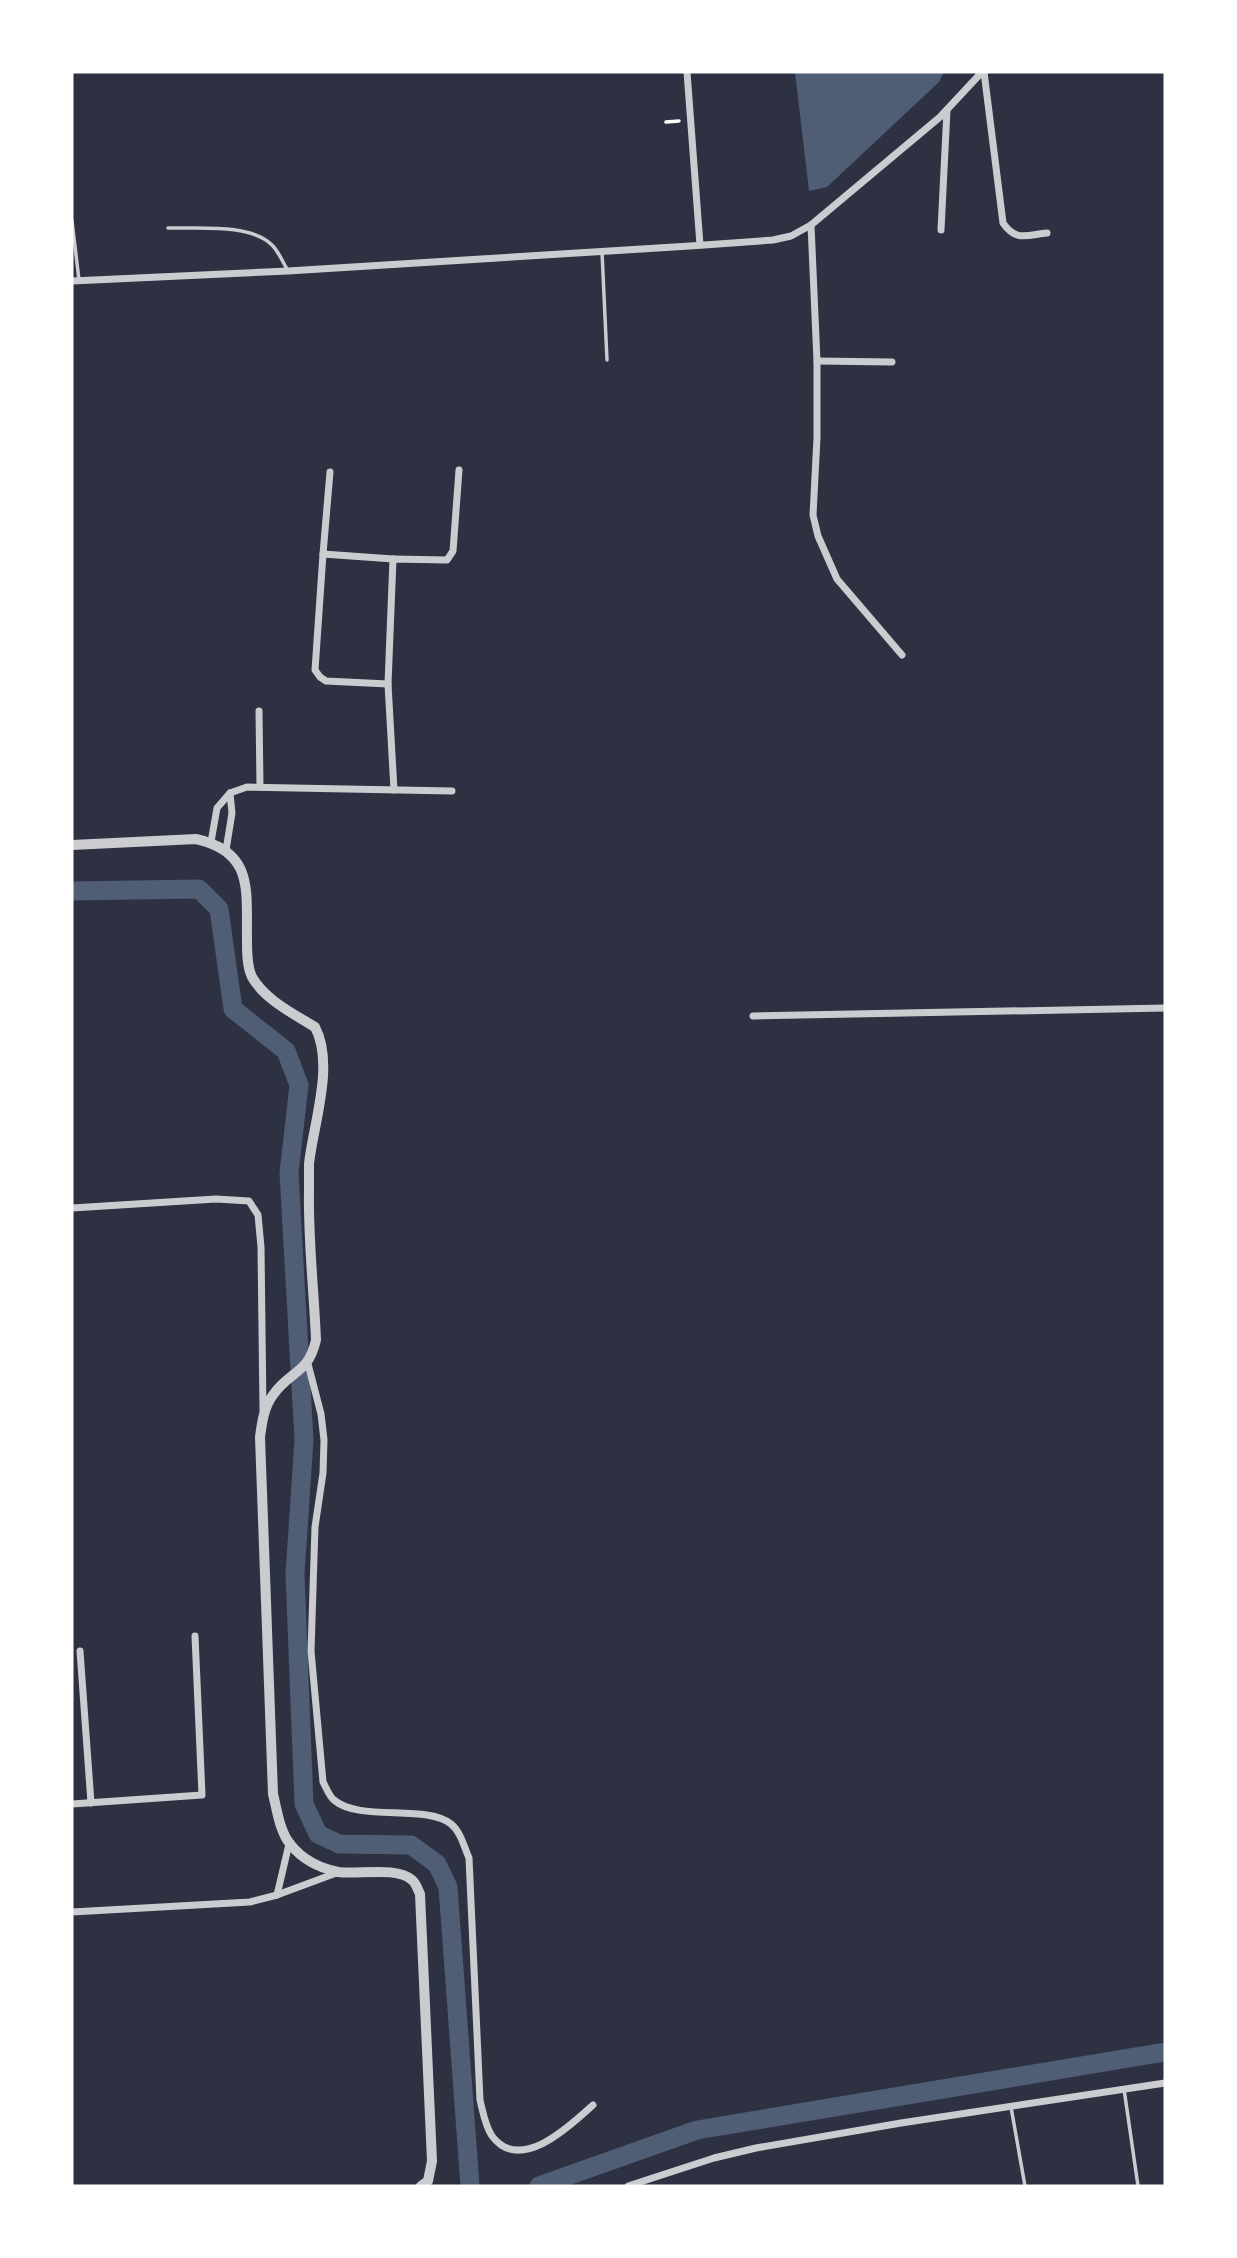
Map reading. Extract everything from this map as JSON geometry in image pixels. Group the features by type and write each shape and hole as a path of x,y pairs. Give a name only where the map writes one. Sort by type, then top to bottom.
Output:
{"street":[{"path":"687,72 700,245"},
{"path":"75,280 288,271 700,245 791,236 811,225 947,110 983,72"},
{"path":"983,72 1003,223 1009,232 1016,236 1047,233"},
{"path":"941,230 947,110"},
{"path":"811,225 817,361 813,515 818,536 837,579 902,655"},
{"path":"817,361 892,362"},
{"path":"323,554 447,560 453,551 459,470"},
{"path":"330,472 315,670 326,681 388,684"},
{"path":"393,559 388,684 394,790"},
{"path":"259,711 260,788"},
{"path":"211,842 217,808 230,793 247,787 452,791"},
{"path":"226,850 232,813 230,793"},
{"path":"72,845 196,839 211,842 226,850 238,863 245,877 247,950 251,975 273,999 315,1027 320,1041 322,1069 318,1117 309,1162 316,1340 313,1355 305,1366 273,1395 263,1414"},
{"path":"753,1016 1165,1007"},
{"path":"72,1208 216,1199 249,1201 258,1215 263,1414 260,1437 273,1794 289,1844 306,1858 319,1866 339,1872 401,1874 413,1881 420,1894 432,2161 428,2180 421,2186"},
{"path":"305,1366 321,1414 324,1440 323,1473 315,1527 312,1651 323,1782 333,1800 343,1805 366,1811 436,1817 451,1824 459,1834 469,1858 480,2100 491,2135 502,2146 526,2150 566,2129 593,2105"},
{"path":"72,1804 202,1795 195,1636"},
{"path":"80,1651 91,1803"},
{"path":"277,1895 289,1844"},
{"path":"72,1912 250,1902 339,1872"},
{"path":"628,2186 714,2158 756,2148 1165,2083"}],"lane":[{"path":"72,221 75,280"},
{"path":"168,228 244,231 259,236 278,252 288,271"},
{"path":"602,251 607,360"},
{"path":"1124,2089 1138,2186"},
{"path":"1011,2107 1025,2186"}],"water":[{"path":"795,72 944,72 939,82 827,187 809,191"}],"waterway":[{"path":"72,891 199,889 219,909 233,1009 286,1051 299,1085 289,1173 304,1440 295,1574 304,1804 318,1834 339,1844 411,1845 437,1864 448,1887 470,2186"},
{"path":"539,2186 697,2130 1165,2052"}]}
